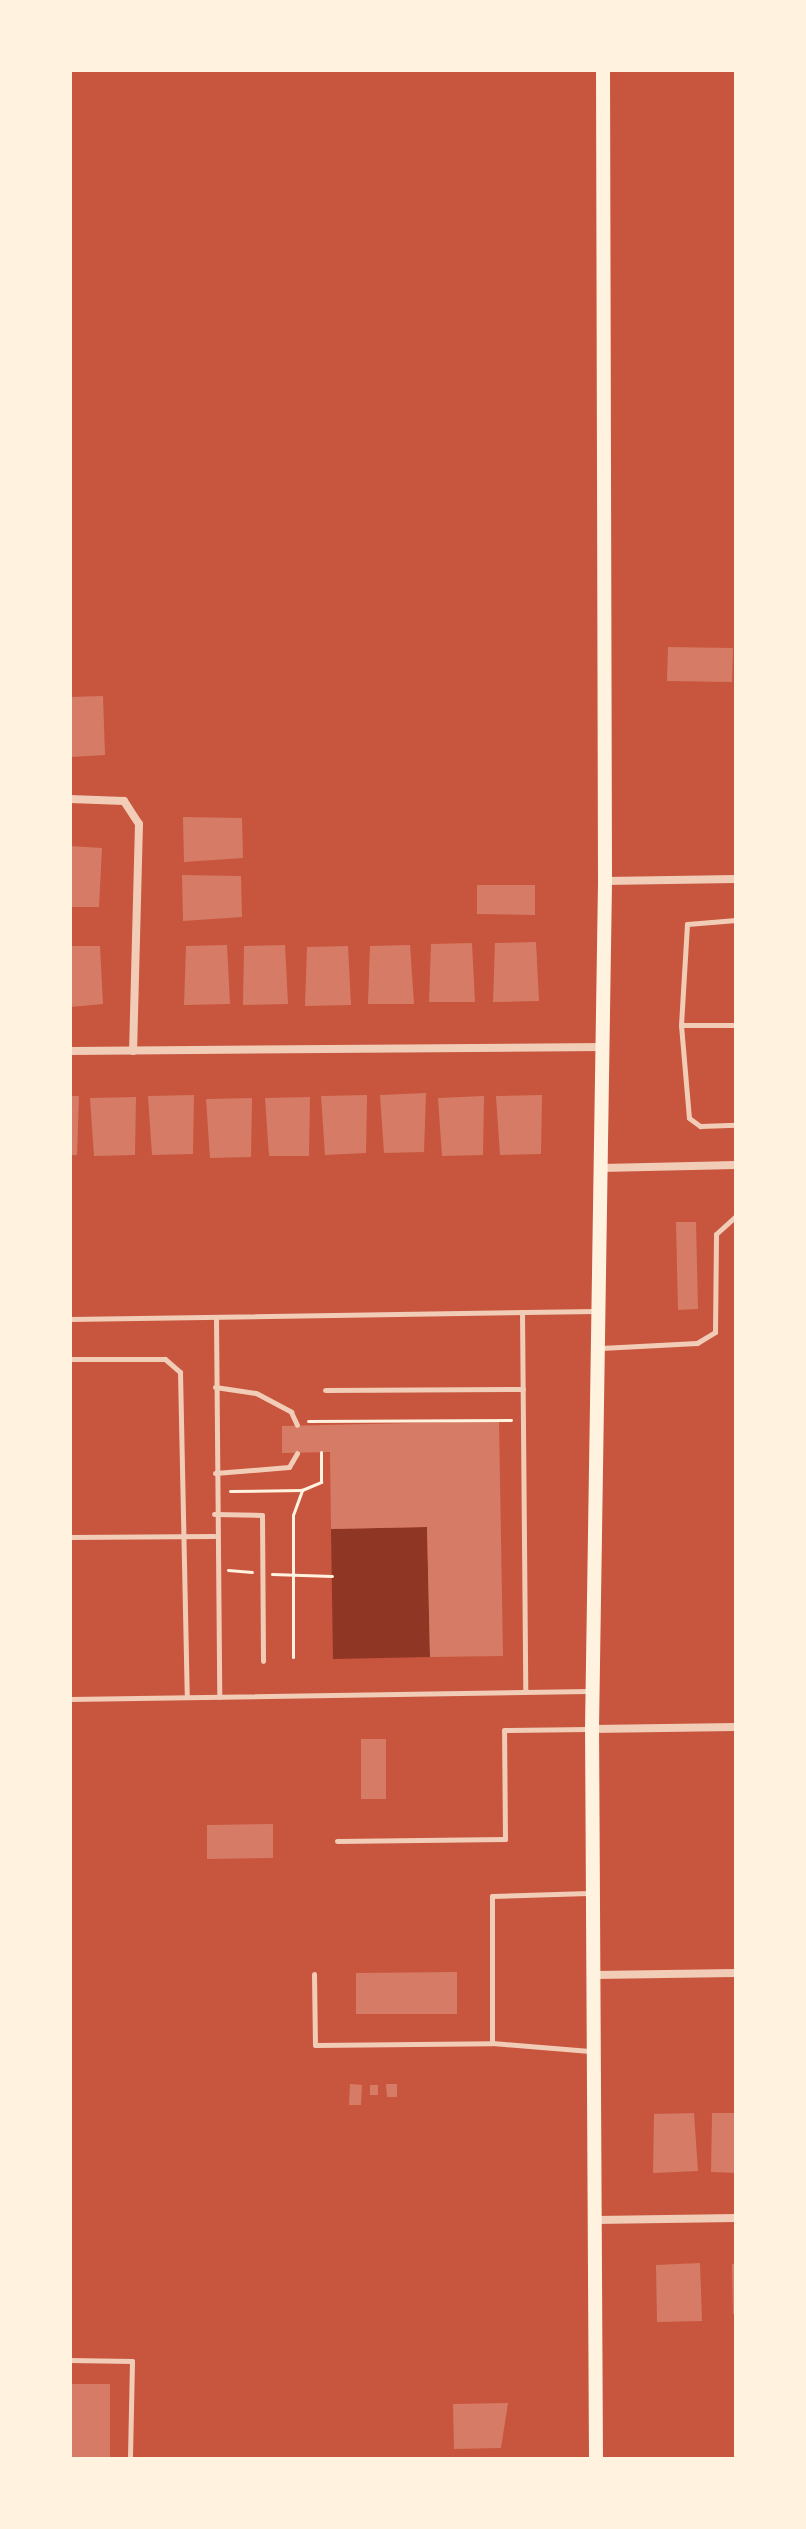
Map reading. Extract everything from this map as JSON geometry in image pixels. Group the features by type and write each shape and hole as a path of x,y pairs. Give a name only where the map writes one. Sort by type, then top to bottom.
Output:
{"main road":[{"path":"596,2459 592,1691 596,1311 604,1047 603,70"}],"street":[{"path":"70,799 124,801 139,824 133,1051"},
{"path":"605,881 736,879"},
{"path":"70,1051 604,1047"},
{"path":"602,1168 736,1165"},
{"path":"592,1729 736,1727"},
{"path":"595,1975 736,1973"},
{"path":"596,2220 736,2218"}],"lane":[{"path":"736,920 687,924 681,1025 689,1118 700,1126 736,1125"},
{"path":"681,1025 736,1025"},
{"path":"596,1348 697,1343 715,1332 716,1234 736,1216"},
{"path":"70,1319 596,1311"},
{"path":"522,1312 525,1692"},
{"path":"216,1319 214,1536 219,1697"},
{"path":"70,1359 176,1361 187,1697"},
{"path":"215,1387 256,1393 296,1423"},
{"path":"325,1390 523,1389"},
{"path":"215,1473 289,1467 297,1453"},
{"path":"214,1514 262,1515 263,1661"},
{"path":"70,1537 214,1536"},
{"path":"70,1699 592,1691"},
{"path":"337,1841 505,1839 504,1730 592,1729"},
{"path":"492,2043 492,1896 594,1893"},
{"path":"314,1974 315,2045 492,2043 596,2051"},
{"path":"70,2360 132,2361 130,2459"}],"path":[{"path":"296,1423 511,1419 512,1449 523,1450"},
{"path":"214,1491 302,1490 321,1482 321,1452"},
{"path":"293,1657 293,1515 302,1490"},
{"path":"226,1570 332,1576"}],"shaded area":[{"path":"427,1527 430,1657 333,1659 331,1529"}],"building":[{"path":"668,647 733,648 732,682 667,681"},
{"path":"103,696 105,755 71,757 70,697"},
{"path":"183,817 242,818 243,858 184,862"},
{"path":"70,846 102,848 99,907 70,907"},
{"path":"182,875 241,876 242,917 183,921"},
{"path":"477,885 535,885 535,915 477,914"},
{"path":"536,942 539,1001 493,1002 495,943"},
{"path":"472,943 475,1002 429,1002 431,944"},
{"path":"227,945 230,1004 184,1005 186,946"},
{"path":"285,945 288,1004 243,1005 244,946"},
{"path":"410,945 414,1004 368,1004 370,946"},
{"path":"70,946 100,946 103,1004 70,1007"},
{"path":"348,946 351,1005 305,1006 307,947"},
{"path":"426,1093 424,1152 384,1153 380,1095"},
{"path":"194,1095 193,1154 152,1155 148,1096"},
{"path":"367,1095 366,1153 325,1155 321,1096"},
{"path":"542,1095 541,1154 500,1155 496,1096"},
{"path":"70,1096 79,1096 77,1155 70,1155"},
{"path":"484,1096 483,1155 442,1156 438,1098"},
{"path":"136,1097 135,1155 94,1156 90,1098"},
{"path":"310,1097 309,1156 269,1156 265,1098"},
{"path":"252,1098 251,1157 210,1158 206,1099"},
{"path":"676,1222 696,1222 698,1309 678,1310"},
{"path":"499,1421 503,1656 430,1657 427,1527 331,1529 330,1452 282,1453 282,1426"},
{"path":"361,1739 386,1739 386,1799 361,1799"},
{"path":"273,1824 273,1858 207,1859 207,1825"},
{"path":"457,1972 457,2014 356,2014 356,1973"},
{"path":"350,2084 362,2085 361,2105 349,2105"},
{"path":"386,2084 397,2084 397,2097 387,2097"},
{"path":"370,2085 378,2085 378,2095 370,2095"},
{"path":"694,2113 698,2171 653,2173 654,2114"},
{"path":"712,2113 736,2113 736,2173 711,2172"},
{"path":"700,2263 702,2321 657,2322 656,2265"},
{"path":"732,2264 736,2264 736,2314 733,2314"},
{"path":"70,2384 110,2384 110,2459 70,2459"},
{"path":"508,2403 501,2448 454,2449 453,2404"}]}
